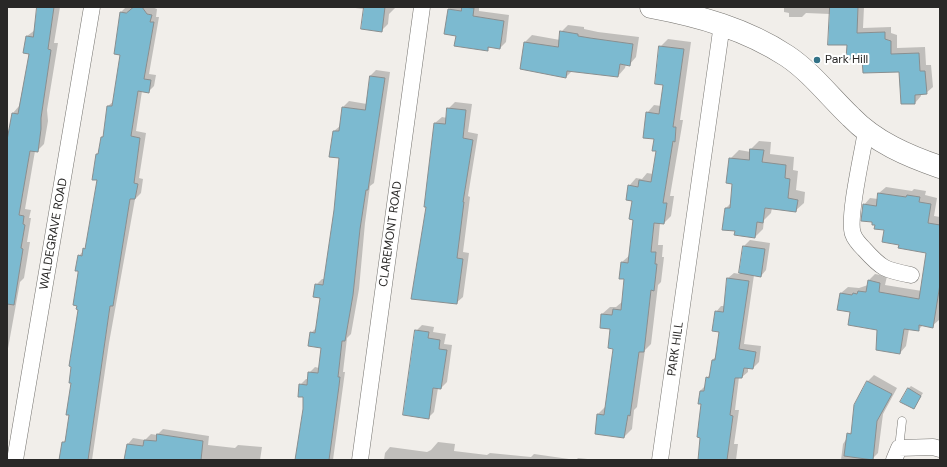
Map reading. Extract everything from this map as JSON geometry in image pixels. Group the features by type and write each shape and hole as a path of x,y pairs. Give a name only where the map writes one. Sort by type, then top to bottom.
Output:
{"street":[{"name":"WALDEGRAVE ROAD","path":"15,460 92,7"},
{"name":"CLAREMONT ROAD","path":"360,460 422,7"},
{"path":"651,7 683,13 722,24 761,42 788,57 803,69 866,131 892,147 915,158 940,167"},
{"name":"PARK HILL","path":"660,460 722,24"},
{"path":"866,131 853,208 853,234 877,264 888,270 911,275"},
{"path":"897,454 933,447 940,449"}],"lane":[{"path":"897,454 902,421"}],"building":[{"path":"37,7 54,7 48,49 51,50 41,118 38,152 30,151 19,215 24,216 23,224 25,225 21,248 23,249 14,305 7,304 7,140 12,113 18,114 29,54 23,53 26,36 33,37"},
{"path":"134,7 142,7 147,14 152,15 150,22 154,22 144,79 151,80 149,93 138,91 131,136 140,138 134,183 138,184 135,199 130,199 113,306 110,306 88,460 59,460 62,442 65,442 69,415 66,415 71,383 69,383 71,367 69,366 78,310 76,309 77,306 73,305 78,273 78,271 75,271 78,255 82,256 83,248 85,249 97,180 92,180 96,154 98,154 101,137 103,137 107,106 112,106 120,55 114,54 120,12 126,13"},
{"path":"364,7 385,7 382,32 361,29"},
{"path":"462,7 474,8 473,16 504,21 500,49 488,47 488,51 454,46 456,36 444,34 448,9 461,11"},
{"path":"830,7 858,7 857,33 885,32 885,39 891,41 891,54 919,53 920,71 925,71 927,94 915,95 915,104 901,104 899,72 863,73 862,59 846,59 847,45 828,45"},
{"path":"560,31 578,34 578,36 633,44 630,66 620,64 618,77 567,71 566,78 520,69 524,42 558,47"},
{"path":"659,46 684,49 673,127 676,127 675,142 673,141 663,203 667,203 664,224 654,223 651,252 656,252 655,264 657,264 654,291 651,290 644,352 639,352 630,416 628,415 624,438 595,434 597,414 604,415 613,349 608,348 610,329 600,328 601,314 612,315 613,309 621,310 624,279 619,279 621,262 628,263 633,220 629,219 632,201 626,200 628,185 638,187 639,180 651,182 656,151 652,151 654,139 643,138 646,112 659,114 663,85 655,84"},
{"path":"370,76 385,78 368,190 366,190 360,229 353,295 345,341 342,341 338,377 340,377 329,460 295,460 303,409 303,397 298,397 299,384 307,385 308,372 318,373 321,348 308,346 310,332 315,333 320,298 313,297 315,284 323,285 334,210 339,158 329,157 333,131 339,131 342,107 365,110"},
{"path":"447,108 466,110 463,138 473,140 463,202 457,258 463,259 457,304 411,299 426,207 424,207 434,123 445,124"},
{"path":"750,149 764,150 762,162 786,165 785,178 790,179 788,198 798,200 796,212 765,208 763,223 757,222 755,238 734,235 735,231 722,230 725,208 730,208 732,184 726,183 729,158 749,160"},
{"path":"878,193 906,197 907,195 920,197 919,202 931,204 928,223 940,225 940,284 933,328 919,325 919,331 904,329 900,354 876,350 877,330 848,325 850,312 837,310 840,293 852,295 853,293 857,294 858,291 866,292 868,280 880,283 879,292 919,299 926,253 898,248 899,245 882,242 884,230 874,229 875,225 872,225 872,222 861,221 863,204 876,206"},
{"path":"743,246 765,249 761,277 739,273"},
{"path":"727,278 749,281 739,349 756,352 753,369 744,368 742,378 735,378 730,415 733,416 727,460 698,460 700,438 697,437 701,404 698,404 700,391 704,391 706,377 709,378 712,360 715,360 719,332 712,331 715,311 723,312"},
{"path":"415,330 429,332 428,338 440,340 439,349 447,350 441,389 433,388 429,419 403,415"},
{"path":"867,381 892,394 877,421 873,460 844,456 847,433 851,434 854,405"},
{"path":"908,388 921,396 914,409 900,402"},
{"path":"157,434 203,441 201,460 124,460 127,444 143,446 144,440 156,441"}],"place":[{"name":"Park Hill","path":"817,60"}]}
